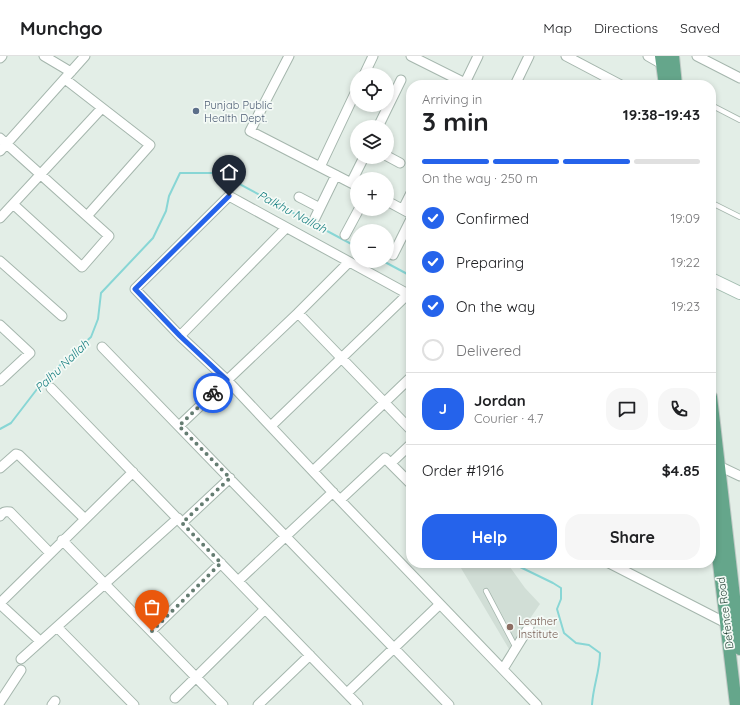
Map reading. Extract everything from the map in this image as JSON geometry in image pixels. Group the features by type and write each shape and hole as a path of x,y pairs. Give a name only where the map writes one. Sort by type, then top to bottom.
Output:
{"main road":[{"path":"672,56 675,80"},
{"path":"662,60 664,80"},
{"name":"Defence Road","path":"716,440 740,649"},
{"name":"Defence Road","path":"716,563 726,623 736,705"}],"street":[{"path":"44,56 68,75 102,108 150,145 87,216"},
{"path":"0,151 3,141 85,56"},
{"path":"289,56 250,131 350,182"},
{"path":"367,68 373,56"},
{"path":"411,56 458,80"},
{"path":"468,80 478,56"},
{"path":"517,80 529,56"},
{"path":"566,56 612,80"},
{"path":"648,56 662,60"},
{"path":"698,56 740,78"},
{"path":"381,120 401,80"},
{"path":"320,167 350,104"},
{"path":"0,218 102,108"},
{"path":"3,141 109,236 82,267 13,204"},
{"path":"394,159 400,162"},
{"path":"315,218 336,175"},
{"path":"406,293 229,196 135,289 180,336 227,380 537,705"},
{"path":"299,197 320,208"},
{"path":"394,205 406,211"},
{"path":"345,235 354,216"},
{"path":"180,336 286,228"},
{"path":"394,253 406,229"},
{"path":"0,261 62,316"},
{"path":"179,426 298,313 349,262"},
{"path":"716,281 740,293"},
{"path":"271,426 406,296"},
{"path":"298,313 406,425"},
{"path":"0,325 30,353 0,381"},
{"path":"102,347 449,705"},
{"path":"313,471 406,382"},
{"path":"51,388 347,693 355,704"},
{"path":"391,464 406,449"},
{"path":"0,468 13,455 19,455 85,519"},
{"path":"340,500 385,458 406,479"},
{"path":"719,466 740,476"},
{"path":"40,641 1,605 1,602 62,540 133,472"},
{"path":"21,659 105,584 230,478"},
{"path":"238,581 333,492"},
{"path":"0,516 2,512 10,512 50,553"},
{"path":"62,540 223,705"},
{"path":"152,631 221,563"},
{"path":"619,568 726,623"},
{"path":"347,693 440,604"},
{"path":"175,698 265,609"},
{"path":"57,627 134,705"},
{"path":"503,669 529,627"},
{"path":"258,705 310,655"},
{"path":"0,702 21,670"}],"lane":[{"path":"716,108 740,120"},
{"path":"716,206 740,217"},
{"path":"486,591 516,648"}],"shaded area":[{"name":"Leather Institute","path":"461,568 511,568 525,588 540,604 509,649"}],"waterway":[{"name":"Palhu Nallah","path":"0,429 11,423 44,380 91,337 98,319 101,293 153,238 166,211 169,196 180,173 219,173 350,243"},
{"name":"Palkhu Nallah","path":"394,267 406,273"},
{"name":"Palkhu Nallah","path":"522,568 561,588 561,599 557,609 564,633 576,643 589,645 600,653 592,705"}],"way so far":[{"path":"152,631 221,563 182,523 230,478 179,426 213,393"}],"place":[{"name":"Punjab Public Health Dept.","path":"196,111"},
{"name":"Leather Institute","path":"510,627"}],"route":[{"path":"213,393 227,380 180,336 135,289 229,196"}]}
